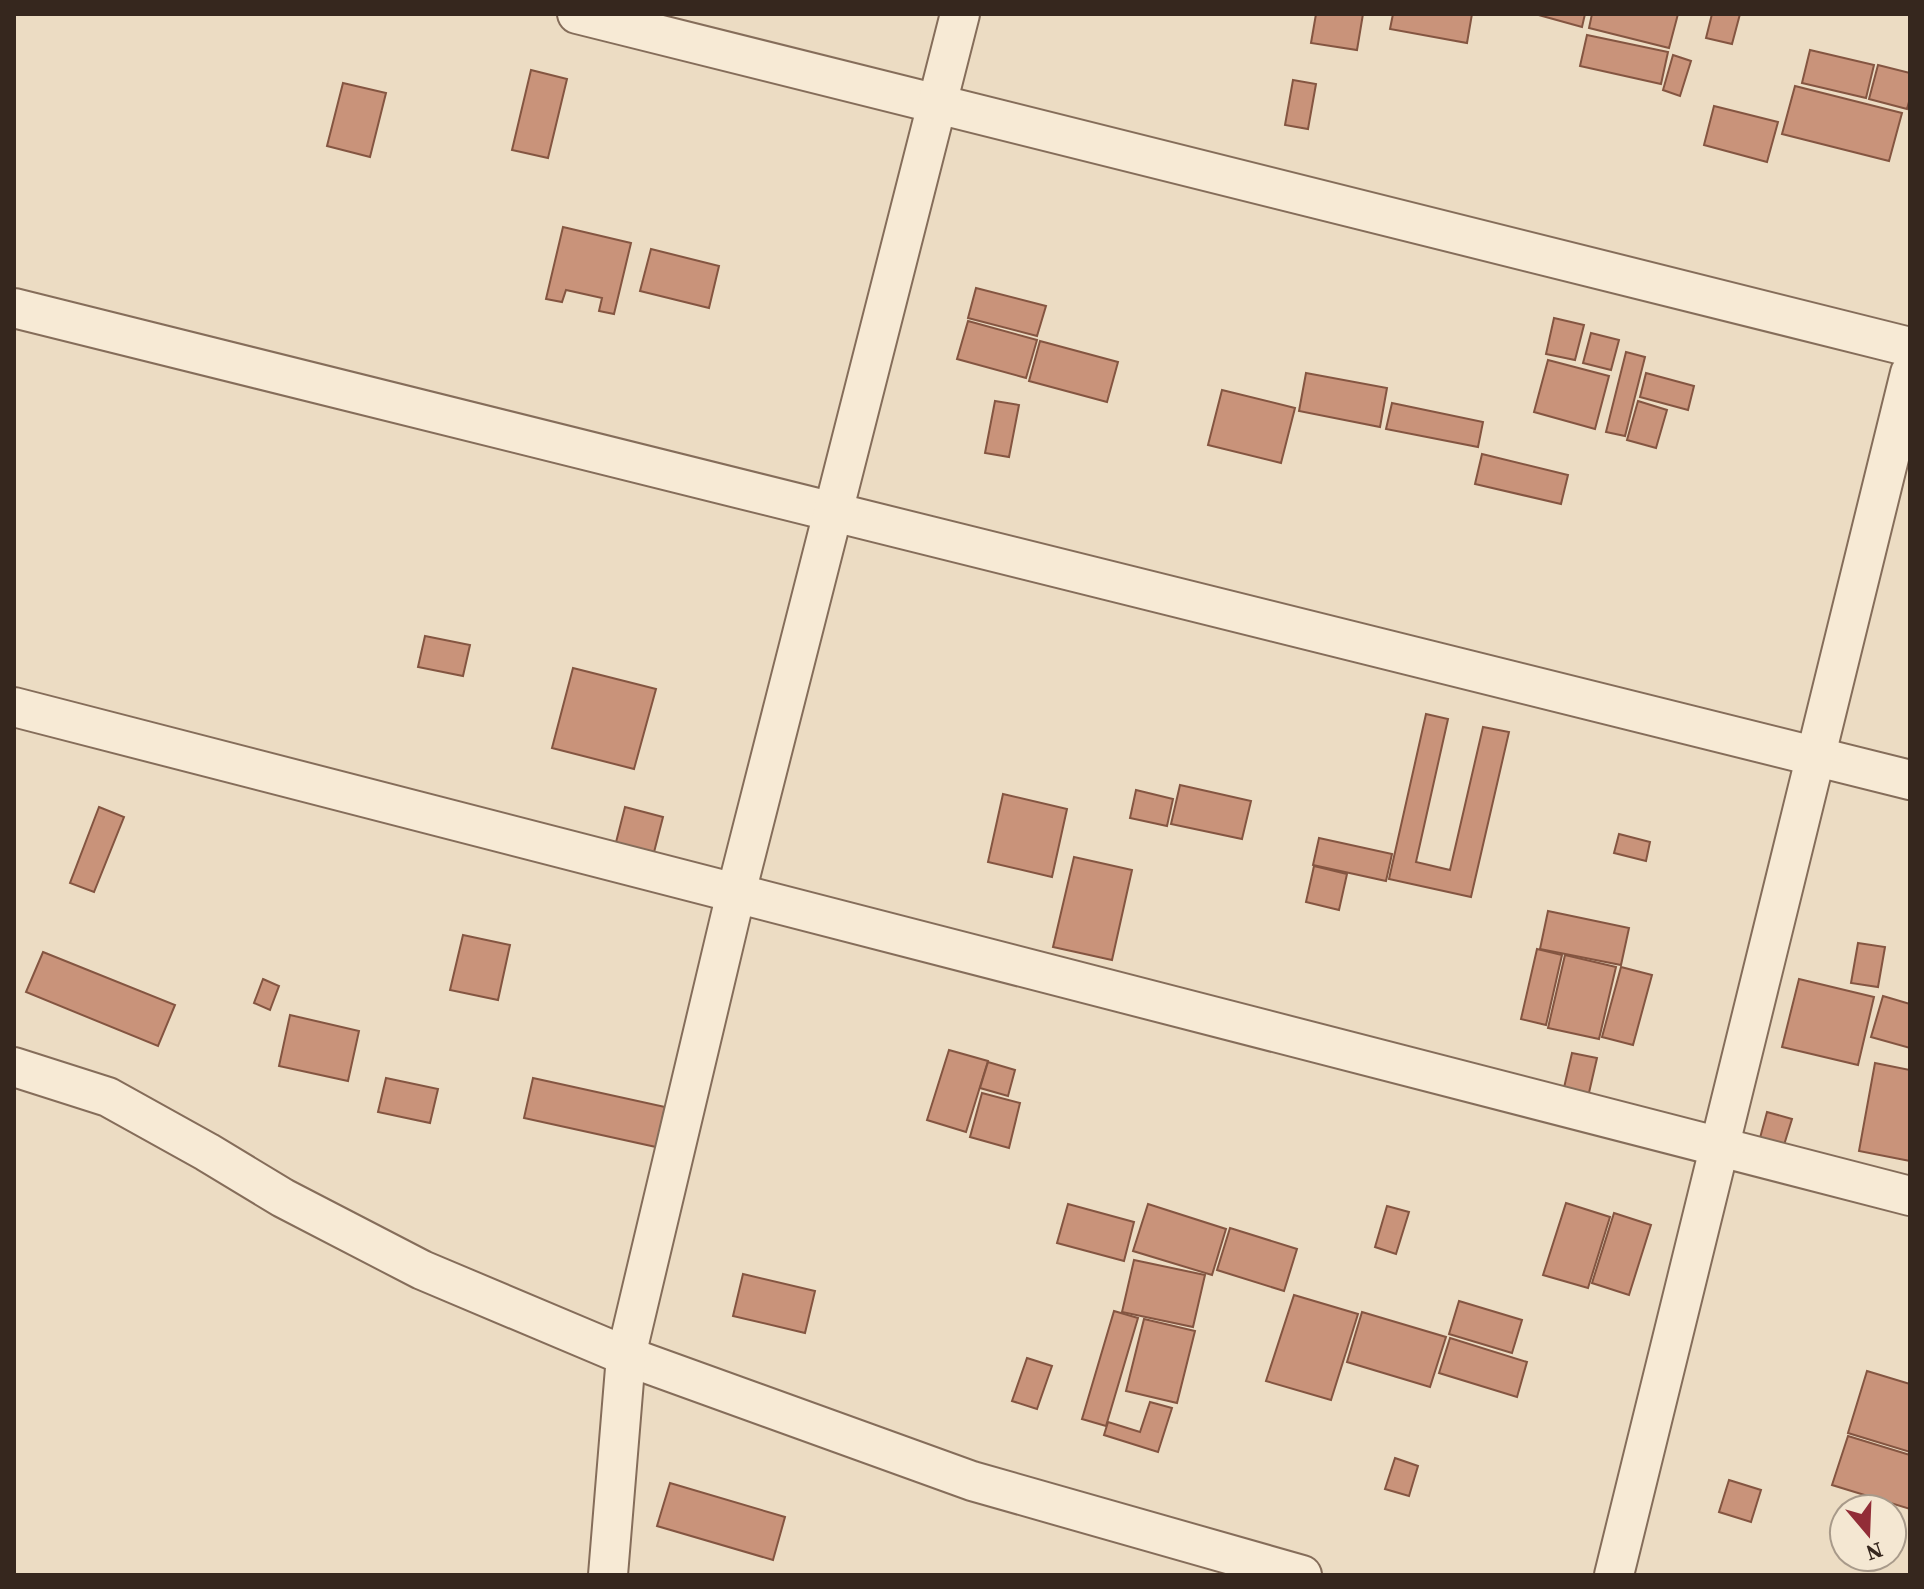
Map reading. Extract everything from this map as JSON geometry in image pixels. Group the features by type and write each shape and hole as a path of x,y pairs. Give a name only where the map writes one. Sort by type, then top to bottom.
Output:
{"street":[{"path":"577,14 1910,347"},
{"path":"608,1575 626,1356 736,893 960,14"},
{"path":"14,308 1910,780"},
{"path":"1614,1575 1910,373"},
{"path":"14,707 1910,1196"},
{"path":"14,1067 108,1097 283,1198 422,1270 626,1356 972,1481 1302,1575"}],"building":[{"path":"1316,14 1363,14 1357,50 1311,43"},
{"path":"1393,14 1472,14 1467,43 1390,29"},
{"path":"1535,14 1585,14 1582,27"},
{"path":"1592,14 1678,14 1669,48 1589,28"},
{"path":"1712,14 1740,14 1732,44 1706,38"},
{"path":"1587,35 1668,52 1661,84 1580,66"},
{"path":"1810,50 1874,65 1866,98 1802,83"},
{"path":"1673,55 1691,61 1680,96 1663,90"},
{"path":"1878,65 1910,73 1907,109 1869,99"},
{"path":"531,70 567,79 548,158 512,150"},
{"path":"1293,80 1316,84 1308,129 1285,125"},
{"path":"343,83 386,93 370,157 327,146"},
{"path":"1795,86 1902,113 1889,161 1782,134"},
{"path":"1714,106 1778,122 1767,162 1704,145"},
{"path":"563,227 631,243 614,314 599,311 602,298 566,290 562,302 546,299"},
{"path":"651,249 719,266 709,308 640,291"},
{"path":"976,288 1046,306 1037,336 968,318"},
{"path":"1554,318 1584,325 1575,360 1546,354"},
{"path":"968,321 1037,340 1026,378 957,359"},
{"path":"1591,333 1619,340 1611,370 1583,363"},
{"path":"1040,341 1118,362 1107,402 1029,381"},
{"path":"1626,352 1645,357 1625,436 1606,432"},
{"path":"1548,360 1609,376 1595,429 1534,412"},
{"path":"1306,373 1387,388 1380,427 1299,411"},
{"path":"1646,373 1694,386 1688,410 1640,397"},
{"path":"1222,390 1295,408 1281,463 1208,445"},
{"path":"995,401 1019,405 1009,457 985,453"},
{"path":"1638,401 1667,410 1656,448 1627,440"},
{"path":"1392,403 1483,422 1478,447 1386,429"},
{"path":"1482,454 1568,475 1561,504 1475,484"},
{"path":"425,636 470,645 463,676 418,667"},
{"path":"573,668 656,689 634,769 552,748"},
{"path":"1426,714 1448,719 1416,862 1450,870 1483,727 1509,732 1471,897 1389,879"},
{"path":"1180,785 1251,801 1242,839 1171,824"},
{"path":"1136,790 1173,799 1167,826 1130,818"},
{"path":"1003,794 1067,809 1052,877 988,862"},
{"path":"99,807 124,817 94,892 70,883"},
{"path":"625,807 663,817 650,868 612,858"},
{"path":"1619,834 1650,842 1646,861 1614,853"},
{"path":"1319,838 1392,854 1386,881 1313,865"},
{"path":"1074,857 1132,870 1112,960 1053,947"},
{"path":"1314,866 1347,874 1339,910 1306,902"},
{"path":"1548,911 1629,928 1621,965 1540,949"},
{"path":"463,935 510,945 498,1000 450,990"},
{"path":"1858,943 1885,947 1878,987 1851,983"},
{"path":"1537,949 1562,955 1546,1025 1521,1019"},
{"path":"43,952 175,1005 158,1046 26,992"},
{"path":"1565,955 1616,967 1599,1039 1548,1028"},
{"path":"1621,967 1652,975 1633,1045 1602,1037"},
{"path":"263,979 279,986 270,1010 254,1003"},
{"path":"1799,979 1874,997 1858,1065 1782,1047"},
{"path":"1883,996 1910,1004 1910,1048 1871,1037"},
{"path":"290,1015 359,1031 348,1081 279,1066"},
{"path":"949,1050 988,1061 966,1132 927,1120"},
{"path":"1572,1053 1597,1058 1588,1097 1563,1092"},
{"path":"988,1062 1015,1070 1008,1096 980,1088"},
{"path":"1875,1063 1910,1070 1910,1161 1859,1151"},
{"path":"386,1078 438,1089 430,1123 378,1112"},
{"path":"533,1078 665,1107 656,1147 524,1118"},
{"path":"982,1093 1020,1103 1009,1148 970,1137"},
{"path":"1767,1112 1792,1119 1784,1145 1760,1138"},
{"path":"1566,1203 1610,1217 1588,1288 1543,1275"},
{"path":"1068,1204 1134,1222 1124,1261 1057,1243"},
{"path":"1148,1204 1226,1229 1212,1275 1133,1251"},
{"path":"1387,1206 1409,1212 1396,1254 1375,1247"},
{"path":"1614,1213 1651,1225 1629,1295 1592,1283"},
{"path":"1230,1228 1297,1249 1284,1291 1217,1270"},
{"path":"1134,1260 1205,1275 1193,1327 1122,1312"},
{"path":"743,1274 815,1291 805,1333 733,1316"},
{"path":"1294,1295 1358,1314 1331,1400 1266,1381"},
{"path":"1459,1301 1522,1320 1512,1353 1449,1334"},
{"path":"1114,1311 1138,1318 1106,1426 1082,1419"},
{"path":"1362,1312 1446,1337 1430,1387 1347,1362"},
{"path":"1144,1319 1195,1331 1177,1403 1126,1391"},
{"path":"1450,1338 1527,1362 1517,1397 1439,1373"},
{"path":"1027,1358 1052,1366 1037,1409 1012,1401"},
{"path":"1867,1371 1910,1384 1910,1452 1848,1433"},
{"path":"1150,1402 1172,1408 1158,1452 1104,1435 1108,1422 1140,1432"},
{"path":"1848,1436 1910,1455 1910,1509 1908,1493 1858,1493 1832,1485"},
{"path":"1395,1458 1418,1466 1409,1496 1385,1489"},
{"path":"1729,1480 1761,1490 1751,1522 1719,1512"},
{"path":"670,1483 785,1517 773,1560 657,1526"}]}
